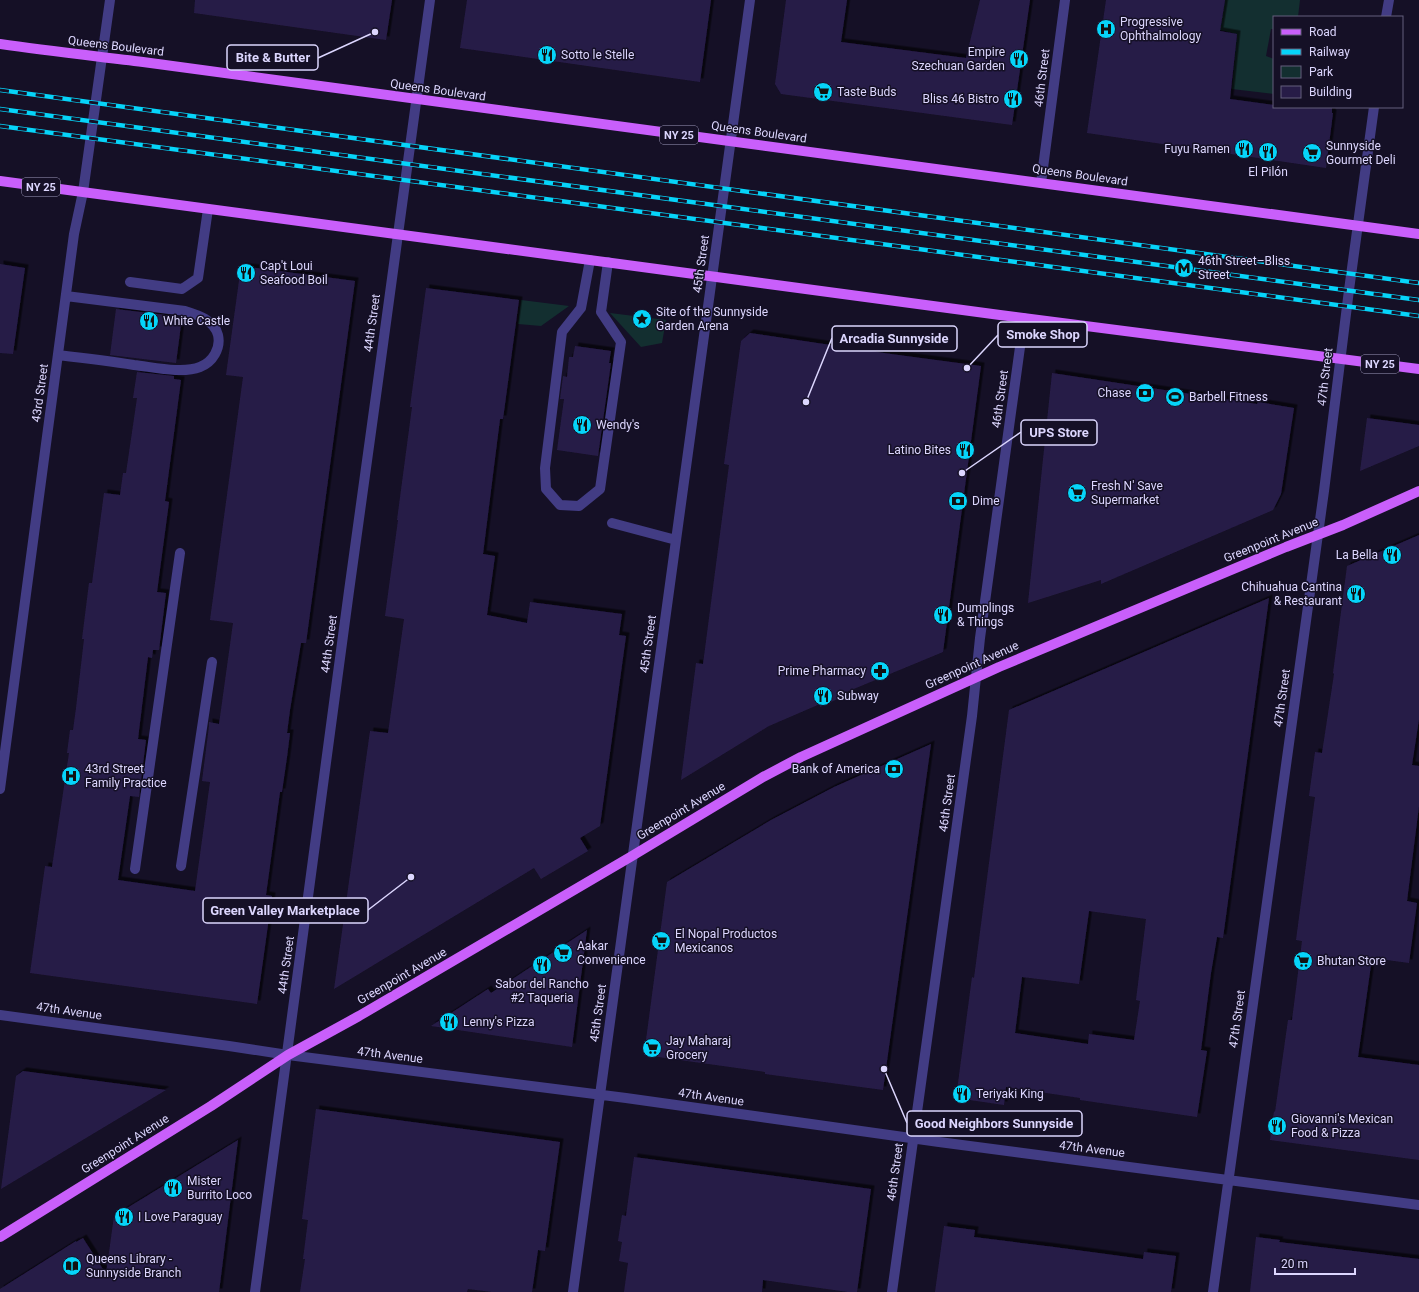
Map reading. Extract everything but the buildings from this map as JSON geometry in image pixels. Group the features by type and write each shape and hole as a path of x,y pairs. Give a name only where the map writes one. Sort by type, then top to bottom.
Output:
{"main road":[{"name":"Queens Boulevard","path":"0,44 65,54 102,57 1419,234"},
{"name":"NY 25","path":"0,181 1024,318 1419,369"},
{"name":"Greenpoint Avenue","path":"0,1237 211,1106 288,1055 359,1016 632,856 763,777 801,757 976,677 1419,492"}],"street":[{"name":"43rd Street","path":"0,789 74,234 83,192 110,0"},
{"name":"44th Street","path":"255,1292 397,234 430,0"},
{"name":"45th Street","path":"573,1292 750,0"},
{"name":"46th Street","path":"1041,183 1065,0"},
{"path":"1386,16 1389,0"},
{"name":"47th Street","path":"1213,1292 1341,359 1374,108"},
{"path":"130,282 182,289 198,278 208,209"},
{"path":"590,260 581,308 562,332 545,468 546,489 560,505 579,506 600,489 621,342 601,312 608,262"},
{"path":"58,355 158,368 188,370 208,363 214,356 218,347 217,331 212,324 195,314 185,311 66,296"},
{"name":"46th Street","path":"892,1292 972,716 980,638 1024,318"},
{"path":"612,524 676,540"},
{"path":"135,869 180,553"},
{"path":"181,866 212,662"},
{"name":"47th Avenue","path":"0,1015 288,1055 634,1099 913,1138 1419,1205"}],"green space":[{"path":"1225,0 1300,0 1298,16 1273,16 1273,29 1271,29 1266,56 1273,59 1273,94 1232,89 1237,34 1220,30"},
{"path":"521,300 569,306 541,326 518,324"},
{"path":"610,313 666,320 662,343 641,347"}],"railway":[{"path":"0,90 1419,283"},
{"path":"0,109 1419,300"},
{"path":"0,126 1419,316"}],"place":[{"name":"Progressive Ophthalmology","path":"1106,29"},
{"name":"Bite & Butter","path":"375,32"},
{"name":"Sotto le Stelle","path":"547,55"},
{"name":"Empire Szechuan Garden","path":"1019,59"},
{"name":"Taste Buds","path":"823,92"},
{"name":"Bliss 46 Bistro","path":"1013,99"},
{"name":"Fuyu Ramen","path":"1244,149"},
{"name":"El Pilón","path":"1268,152"},
{"name":"Sunnyside Gourmet Deli","path":"1312,153"},
{"name":"46th Street–Bliss Street","path":"1184,268"},
{"name":"Cap't Loui Seafood Boil","path":"246,273"},
{"name":"Site of the Sunnyside Garden Arena","path":"642,319"},
{"name":"White Castle","path":"149,321"},
{"name":"Smoke Shop","path":"967,368"},
{"name":"Chase","path":"1145,393"},
{"name":"Barbell Fitness","path":"1175,397"},
{"name":"Arcadia Sunnyside","path":"806,402"},
{"name":"Wendy's","path":"582,425"},
{"name":"Latino Bites","path":"965,450"},
{"name":"UPS Store","path":"962,473"},
{"name":"Fresh N' Save Supermarket","path":"1077,493"},
{"name":"Dime","path":"958,501"},
{"name":"La Bella","path":"1392,555"},
{"name":"Chihuahua Cantina & Restaurant","path":"1356,594"},
{"name":"Dumplings & Things","path":"943,615"},
{"name":"Prime Pharmacy","path":"880,671"},
{"name":"Subway","path":"823,696"},
{"name":"Bank of America","path":"894,769"},
{"name":"43rd Street Family Practice","path":"71,776"},
{"name":"Green Valley Marketplace","path":"411,877"},
{"name":"El Nopal Productos Mexicanos","path":"661,941"},
{"name":"Aakar Convenience","path":"563,953"},
{"name":"Bhutan Store","path":"1303,961"},
{"name":"Sabor del Rancho #2 Taqueria","path":"542,965"},
{"name":"Lenny's Pizza","path":"449,1022"},
{"name":"Jay Maharaj Grocery","path":"652,1048"},
{"name":"Good Neighbors Sunnyside","path":"884,1069"},
{"name":"Teriyaki King","path":"962,1094"},
{"name":"Giovanni's Mexican Food & Pizza","path":"1277,1126"},
{"name":"Mister Burrito Loco","path":"173,1188"},
{"name":"I Love Paraguay","path":"124,1217"},
{"name":"Queens Library - Sunnyside Branch","path":"72,1266"}]}
